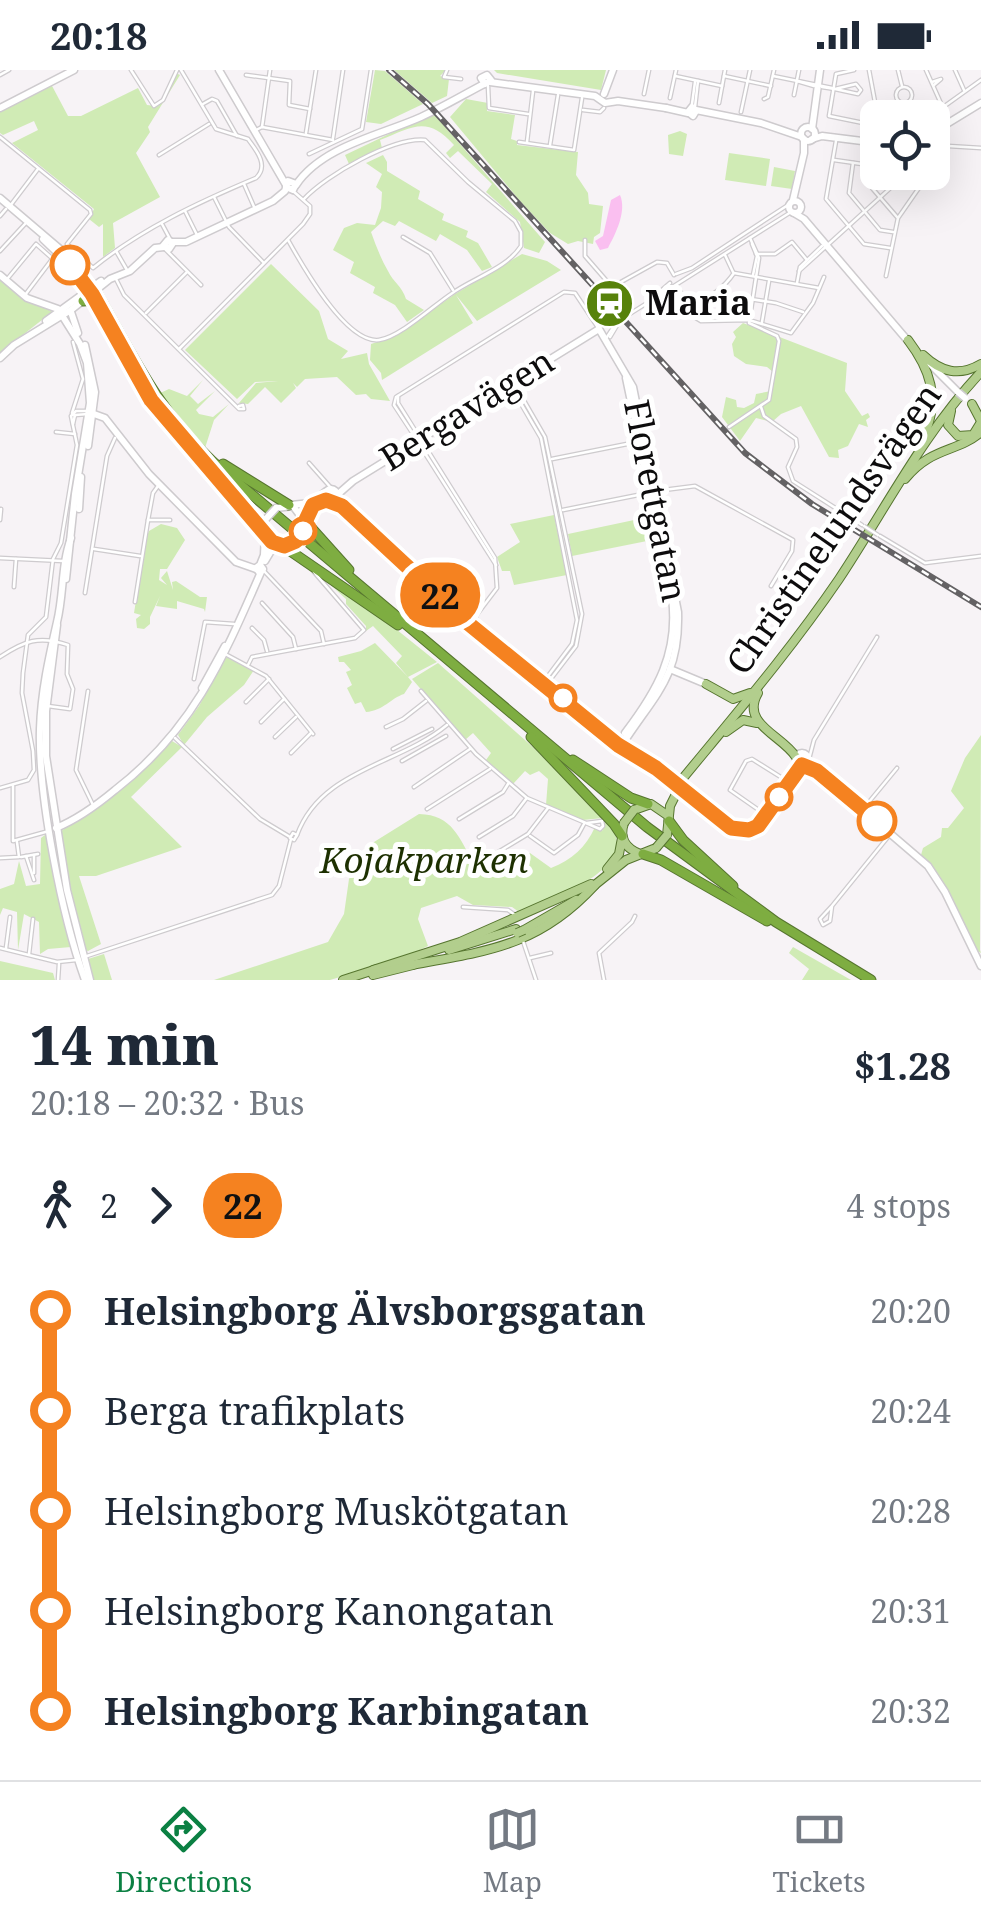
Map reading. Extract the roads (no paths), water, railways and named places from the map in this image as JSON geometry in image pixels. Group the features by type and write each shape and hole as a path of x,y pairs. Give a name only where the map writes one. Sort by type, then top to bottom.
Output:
{"highway":[{"path":"93,290 145,382 204,454 510,714 764,917"},
{"path":"93,290 144,388 174,430 265,528"},
{"path":"145,382 200,446 290,505"},
{"path":"174,430 212,467 667,850 861,980"},
{"path":"304,523 390,611"},
{"path":"287,547 398,625"},
{"path":"510,714 630,798 649,804"},
{"path":"531,738 622,837"},
{"path":"668,820 682,840 764,917"},
{"path":"642,854 764,917 871,980"}],"main road":[{"path":"908,340 927,370 933,394 930,419 909,465"},
{"path":"916,350 950,372 964,372 981,364"},
{"name":"Christinelundsvägen","path":"668,820 679,787 768,676 840,577 938,421 981,374"},
{"name":"Christinelundsvägen","path":"649,804 664,799 679,787 720,739 842,578 929,438 981,374"},
{"path":"966,395 981,412"},
{"path":"966,395 981,422 976,433 968,437 957,435 949,427 950,412 966,395"},
{"path":"896,490 928,456 981,432"},
{"path":"706,684 725,695 742,698 768,676"},
{"path":"762,726 753,704 768,676"},
{"path":"711,744 732,712 732,704 725,695"},
{"path":"720,739 740,721 751,720 802,756"},
{"path":"343,980 460,942 593,885 617,858 624,823 634,810 649,804 663,810 668,820 667,834 656,848 626,860 563,909 521,932 357,980"},
{"path":"622,837 629,848 642,854"},
{"path":"374,970 521,932"}],"street":[{"path":"0,74 9,70"},
{"path":"0,108 74,70"},
{"path":"1,140 91,210 67,246 92,268 161,223 259,176 263,164 249,140 220,132 179,70 163,100 154,106 131,70"},
{"path":"180,348 310,214 310,206 276,166 258,129 219,70"},
{"path":"258,129 270,70"},
{"path":"306,135 316,70"},
{"path":"333,141 344,70"},
{"path":"309,154 362,129 371,70"},
{"path":"448,70 444,76 461,79"},
{"path":"580,110 600,112 607,99 612,70"},
{"path":"644,94 649,70"},
{"path":"719,103 725,70"},
{"path":"741,112 750,70"},
{"path":"764,98 768,97 774,70"},
{"path":"794,95 799,70"},
{"path":"472,621 495,593 496,565 419,440 398,396 564,292 575,293 606,337 612,326 756,236 794,207 820,70"},
{"path":"854,70 837,72 830,117 860,123"},
{"path":"869,70 875,100"},
{"path":"898,70 902,86"},
{"path":"926,70 939,100"},
{"path":"955,70 964,92"},
{"path":"670,98 675,73 722,86"},
{"path":"246,76 290,81 289,105 310,109"},
{"path":"724,76 770,86"},
{"path":"773,76 834,89"},
{"path":"486,79 489,108 530,114"},
{"path":"93,290 127,271 155,248 198,237 256,210 339,151 443,107 486,79 692,110 860,141"},
{"path":"950,103 981,80"},
{"path":"692,110 697,81"},
{"path":"902,86 912,90 909,100"},
{"path":"898,100 896,92 902,86"},
{"path":"506,87 534,91 527,143"},
{"path":"550,147 558,94"},
{"path":"518,142 574,150 582,98"},
{"path":"202,105 212,99 217,101 236,136"},
{"path":"950,122 981,103"},
{"path":"160,155 211,122"},
{"path":"258,129 333,141"},
{"path":"837,138 826,199 864,244 890,248"},
{"path":"288,240 331,305 356,332 369,339 388,338 454,291 512,257 520,246 521,232 511,216 468,182 429,142 416,139 377,153 334,176 304,199"},
{"path":"950,146 981,148"},
{"path":"833,160 860,164"},
{"path":"853,163 848,192 880,230 893,232"},
{"path":"4,207 39,168"},
{"path":"244,183 256,210"},
{"path":"169,244 189,244 276,204 292,186"},
{"path":"874,190 898,218"},
{"path":"796,284 807,261 891,190"},
{"path":"886,276 898,218 917,190"},
{"path":"214,196 227,224 264,263"},
{"path":"4,207 93,290"},
{"path":"4,207 64,252 93,290"},
{"path":"794,207 916,350 966,395"},
{"path":"675,274 692,268 749,230 794,207"},
{"path":"185,210 198,237"},
{"path":"161,223 187,272 201,285"},
{"path":"0,251 24,225"},
{"path":"749,230 756,236"},
{"path":"729,427 761,407 771,394 779,339 751,325 749,320 758,254 749,230"},
{"path":"403,237 430,252 454,291"},
{"path":"585,240 585,256 612,286 658,262 667,263 675,274 674,284 696,318 704,322 749,320 791,333 824,277"},
{"path":"758,254 775,254 792,242 807,261"},
{"path":"0,788 28,780 34,770 32,728 22,690 28,641 30,632 46,617 53,560 61,543 74,425 92,364 64,312 24,296 3,278 36,244 56,257"},
{"path":"116,250 127,271"},
{"path":"725,255 734,273"},
{"path":"24,296 56,257"},
{"path":"26,338 127,271"},
{"path":"145,314 187,272"},
{"path":"690,308 716,294 734,273"},
{"path":"734,273 820,289"},
{"path":"674,284 675,274"},
{"path":"114,277 121,291 239,406"},
{"path":"762,322 769,279"},
{"path":"716,294 805,313"},
{"path":"45,304 53,311 52,317"},
{"path":"0,358 64,312"},
{"path":"64,312 86,359 90,390 79,411 83,466 74,520"},
{"name":"Bergavägen","path":"304,523 313,505 586,336 606,337"},
{"name":"Florettgatan","path":"606,337 620,364 642,440 673,607 668,669 656,699 621,742"},
{"path":"73,342 84,379 76,507 44,706 54,829 87,980"},
{"path":"511,383 543,430 577,624 572,644 546,680"},
{"path":"761,407 764,416 797,442 788,464 793,481 922,563 981,556"},
{"path":"79,411 106,418 159,484 236,562 258,568 321,631 324,644"},
{"path":"56,432 76,434"},
{"path":"85,593 107,456 118,434"},
{"path":"548,460 642,440"},
{"path":"309,463 346,509 472,621 732,828 747,833 765,818 876,637"},
{"path":"135,602 153,493 159,484"},
{"path":"558,511 696,486 793,540 792,551 771,586"},
{"name":"Bergavägen","path":"290,505 310,503 331,494"},
{"path":"13,784 13,841 17,841 54,829 94,806 138,771 171,735 223,653 237,625 258,568 264,555 265,528 276,508 290,505 304,523 287,547 269,553 258,568"},
{"path":"0,520 1,509"},
{"path":"148,520 170,520"},
{"path":"248,665 252,657 356,638 364,626 287,547 272,542 265,528"},
{"path":"92,549 142,557"},
{"path":"0,558 67,562"},
{"path":"14,586 16,559"},
{"path":"62,592 67,562"},
{"path":"262,603 292,635 296,649"},
{"path":"194,679 205,622 237,625"},
{"path":"252,628 264,640 268,654"},
{"path":"0,657 28,641 68,645 67,674 73,691 70,709 44,706"},
{"path":"223,653 269,679 312,733 291,753"},
{"path":"668,669 706,684"},
{"path":"246,702 269,679"},
{"path":"88,692 76,770 94,806"},
{"path":"421,692 509,783 528,798 585,823 578,835 555,852 528,834"},
{"path":"261,722 284,699"},
{"path":"386,727 427,700"},
{"path":"275,737 298,715"},
{"path":"10,917 3,949 59,962 80,959 272,895 279,886 293,835 318,803 348,777 421,744 448,724"},
{"path":"393,749 432,729"},
{"path":"171,735 260,819 293,835"},
{"path":"435,735 438,740"},
{"path":"402,761 446,736"},
{"path":"418,738 421,744"},
{"path":"414,787 472,748"},
{"path":"802,756 923,860 936,877 981,966"},
{"path":"765,818 730,791 746,761 752,760 790,779"},
{"path":"428,809 492,768"},
{"path":"863,810 897,768"},
{"path":"459,819 503,792 509,783"},
{"path":"479,837 513,816 528,798"},
{"path":"490,857 528,834 548,808"},
{"path":"832,906 892,833"},
{"path":"17,841 19,857"},
{"path":"0,858 36,854 34,880 26,856"},
{"path":"463,907 510,910 536,980"},
{"path":"604,980 599,953 634,916"},
{"path":"28,955 33,919"},
{"path":"529,958 550,953"},
{"path":"58,980 59,962"}],"railway":[{"path":"389,70 428,104 745,453 812,504 981,607"}],"place":[{"name":"Maria","path":"610,303"}],"park label":[{"name":"Kojakparken","path":"424,861"}]}
